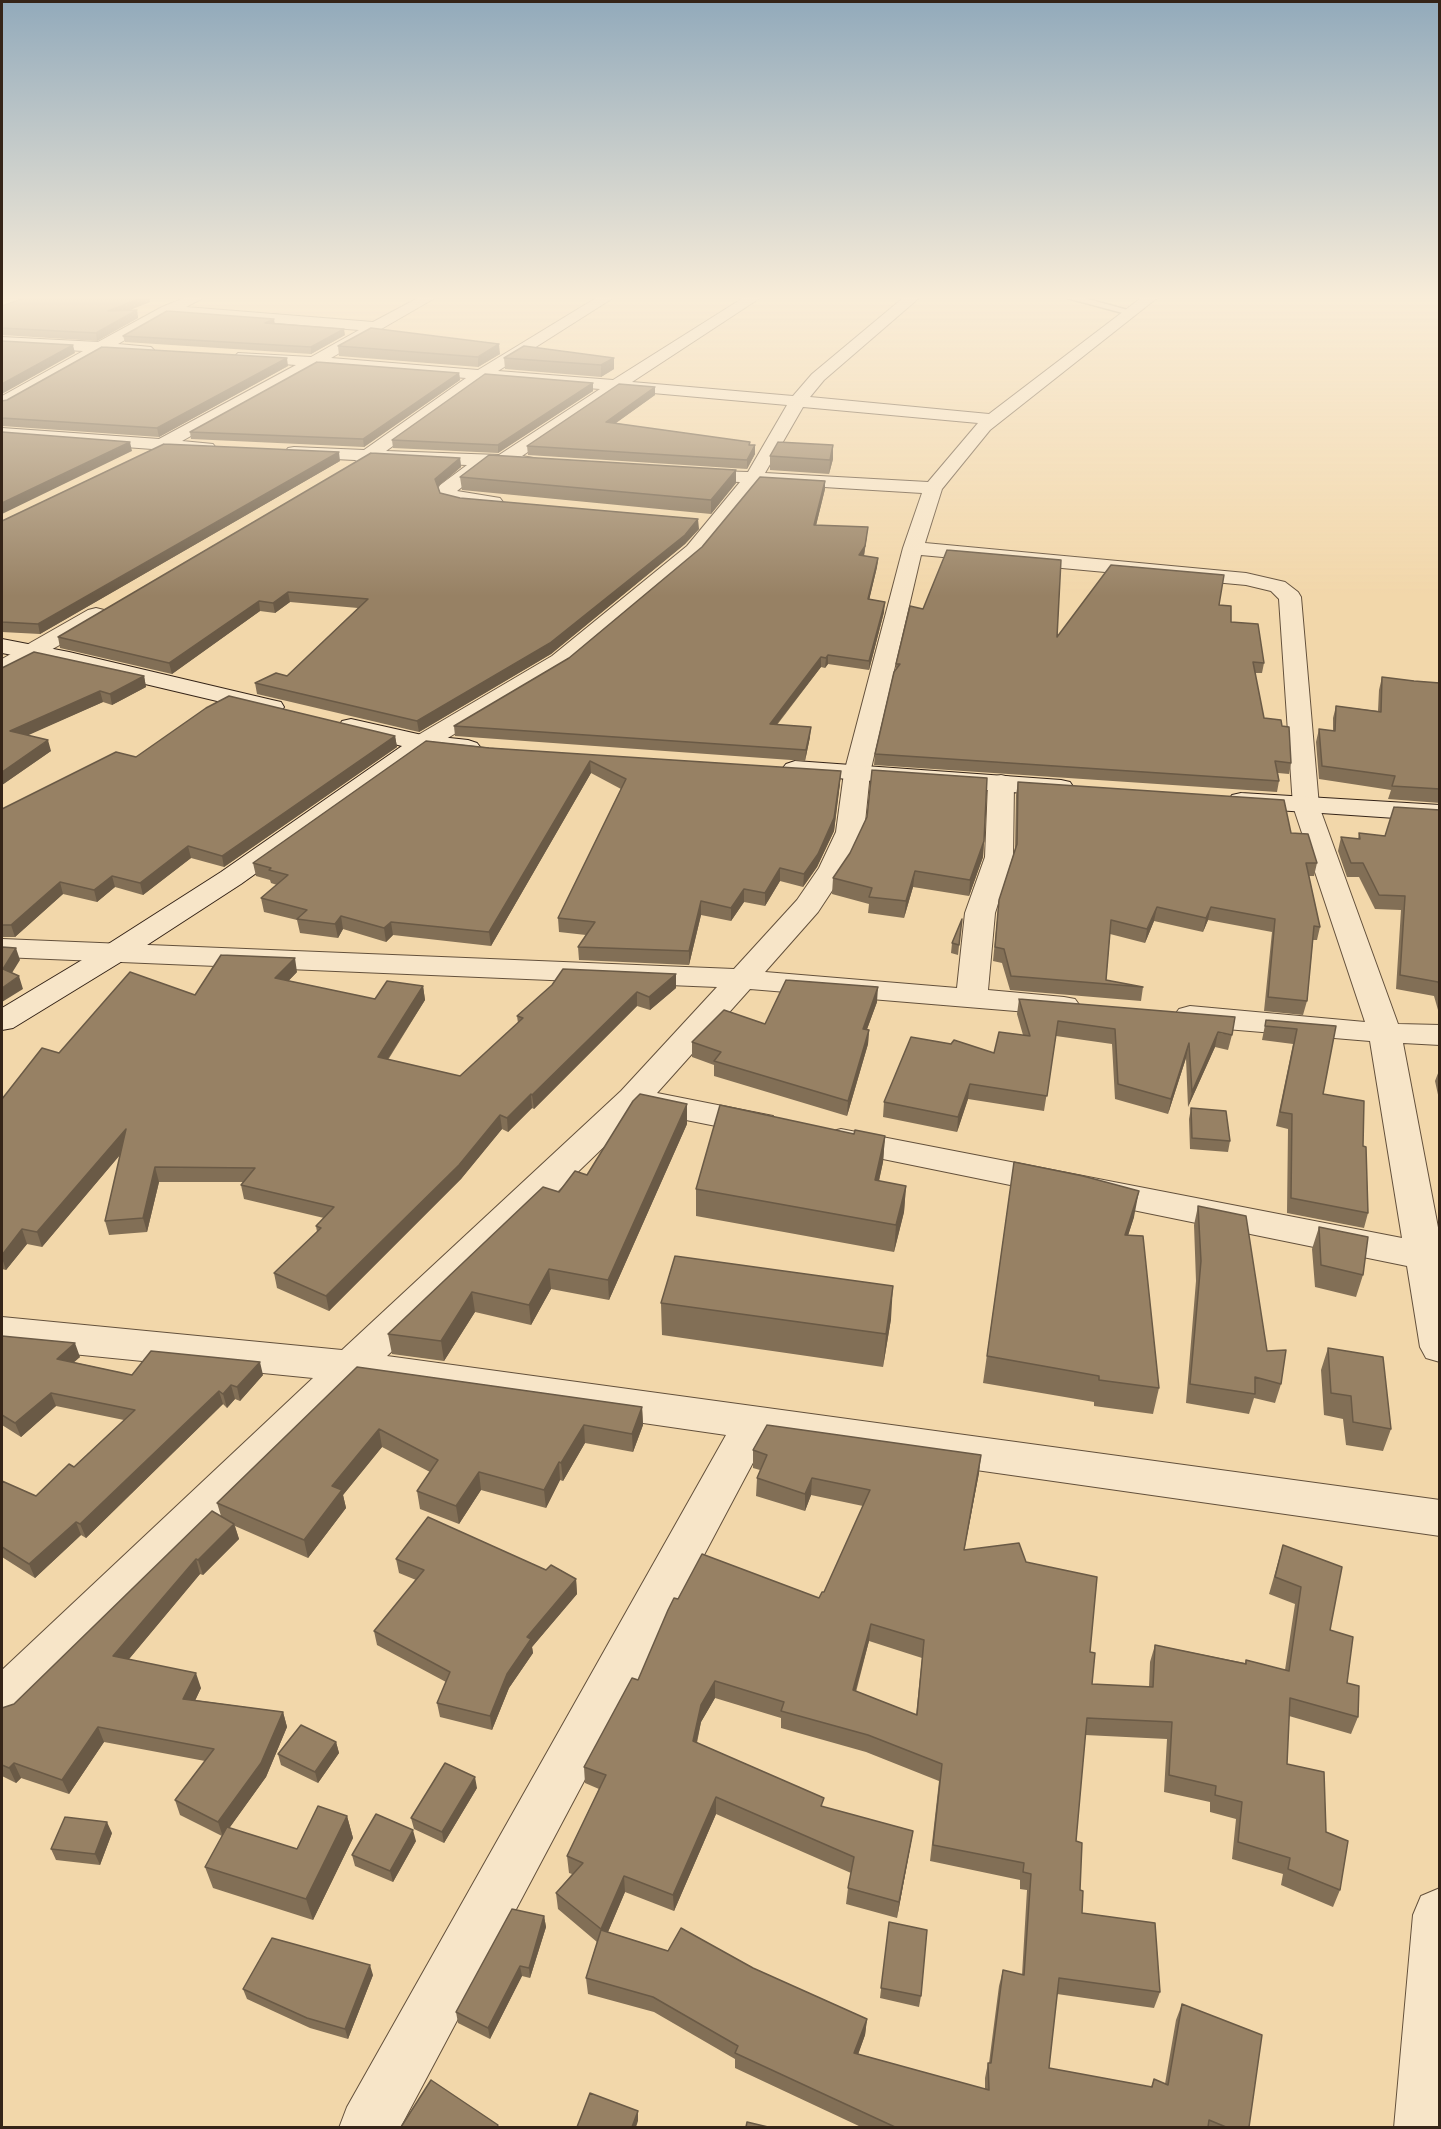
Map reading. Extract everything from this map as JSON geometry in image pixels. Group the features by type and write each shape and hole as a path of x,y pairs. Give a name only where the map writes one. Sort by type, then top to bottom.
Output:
{"street":[{"path":"130,461 249,397"},
{"path":"338,473 368,455 449,397"},
{"path":"507,503 449,496 447,489 596,397"},
{"path":"748,397 993,419"},
{"path":"2,1020 113,954 231,878 422,743 560,661 694,550 753,478 801,397"},
{"path":"2,1701 633,1099 808,906 833,868 850,832 857,773 913,548 933,488 984,426 1021,397"},
{"path":"2,433 219,448"},
{"path":"277,451 539,463"},
{"path":"670,472 933,488"},
{"path":"693,520 716,522"},
{"path":"913,548 1246,579 1278,585 1290,597 1306,806 1385,1033 1432,1257 1440,1347"},
{"path":"2,668 114,604"},
{"path":"2,646 297,713"},
{"path":"331,721 422,743 490,750"},
{"path":"774,768 1083,789"},
{"path":"975,998 972,993 980,913 999,857 1001,783"},
{"path":"1212,799 1440,813"},
{"path":"2,948 744,979 1092,1008"},
{"path":"1162,1014 1385,1033 1440,1035"},
{"path":"633,1099 1432,1257"},
{"path":"2,1332 351,1366 1440,1518"},
{"path":"368,2127 753,1422"},
{"path":"1429,2112 1440,1915"}],"building":[{"path":"12,397 214,397 157,428 2,418 2,401"},
{"path":"253,397 424,397 363,439 190,432"},
{"path":"452,397 571,397 498,445 392,440"},
{"path":"599,397 641,397 606,422 750,442 749,445 755,445 747,460 527,446"},
{"path":"2,432 130,442 2,503"},
{"path":"778,442 833,445 830,460 770,456"},
{"path":"164,444 339,452 38,624 2,622 2,521"},
{"path":"371,453 460,458 435,479 440,493 460,498 698,519 685,535 550,643 417,721 255,683 276,673 287,676 368,599 288,592 273,603 259,601 169,663 58,637"},
{"path":"489,455 736,470 711,500 460,477"},
{"path":"760,477 825,481 814,525 868,527 865,546 859,555 878,558 868,599 885,602 869,661 828,655 826,658 821,657 770,724 811,727 806,750 454,726 569,658 702,547"},
{"path":"947,550 1061,560 1057,637 1111,565 1224,575 1219,605 1231,606 1231,622 1258,624 1264,663 1253,662 1264,718 1281,720 1282,726 1289,727 1291,763 1275,761 1279,781 875,754 894,672 900,664 896,664 910,606 923,609"},
{"path":"34,652 144,676 110,694 100,691 10,731 48,740 2,772 2,668"},
{"path":"1382,677 1440,683 1440,789 1392,786 1395,776 1322,766 1319,729 1335,731 1336,706 1381,712"},
{"path":"229,696 395,736 222,856 188,846 140,883 112,876 94,890 60,882 11,925 2,925 2,809 116,752 136,757 206,708"},
{"path":"426,741 489,748 841,771 834,818 818,854 804,874 780,868 765,893 744,889 731,908 701,901 689,951 578,947 595,922 558,918 626,779 590,761 489,932 391,922 384,928 341,916 335,924 297,919 307,910 261,898 288,875 253,863"},
{"path":"872,770 987,778 984,841 970,880 915,871 906,901 869,897 872,888 833,878 850,853 867,817"},
{"path":"1018,782 1284,800 1291,833 1308,834 1317,863 1306,863 1320,927 1314,926 1307,1001 1268,997 1275,919 1211,907 1206,918 1157,907 1147,929 1111,920 1106,980 1143,987 1011,976 1004,949 995,947 999,900 1017,844"},
{"path":"1394,807 1440,810 1440,986 1438,982 1400,975 1405,896 1379,895 1363,863 1351,863 1341,837 1360,839 1359,833 1385,836"},
{"path":"962,919 959,945 952,943"},
{"path":"2,947 16,948 3,969 19,976 2,988"},
{"path":"221,955 295,958 275,978 375,999 387,981 423,986 378,1057 460,1076 523,1018 517,1016 552,985 563,969 676,974 649,997 637,992 507,1118 500,1115 459,1165 326,1296 274,1273 321,1228 316,1226 334,1207 241,1185 255,1168 155,1167 143,1218 105,1221 126,1129 37,1232 22,1229 2,1255 2,1099 42,1048 59,1053 130,972 195,995"},
{"path":"786,980 878,987 863,1029 869,1030 848,1101 714,1061 721,1052 692,1042 724,1010 765,1024"},
{"path":"1019,999 1235,1017 1232,1035 1218,1032 1192,1092 1189,1043 1171,1099 1118,1084 1115,1029 1058,1021 1047,1096 970,1084 958,1117 884,1102 911,1037 951,1044 954,1040 994,1053 999,1032 1030,1036"},
{"path":"1266,1020 1336,1026 1323,1094 1364,1101 1363,1146 1366,1147 1368,1213 1291,1198 1292,1114 1280,1112 1297,1029 1265,1026"},
{"path":"640,1094 687,1104 608,1280 549,1269 529,1305 472,1292 441,1341 388,1334 543,1187 559,1192 575,1171 587,1175 633,1101"},
{"path":"720,1105 854,1134 855,1130 885,1136 875,1180 906,1186 896,1225 696,1189"},
{"path":"1191,1108 1226,1111 1230,1141 1192,1138"},
{"path":"1014,1162 1083,1176 1139,1191 1125,1235 1143,1236 1159,1388 1099,1380 1099,1376 987,1356"},
{"path":"1198,1206 1246,1216 1267,1351 1286,1350 1281,1384 1255,1377 1255,1394 1190,1384 1201,1261"},
{"path":"1319,1227 1368,1237 1363,1275 1321,1265"},
{"path":"675,1256 893,1286 886,1334 661,1303"},
{"path":"2,1336 75,1343 57,1359 132,1375 151,1351 260,1362 237,1387 231,1385 223,1394 219,1391 80,1524 76,1522 29,1564 2,1547 2,1481 36,1496 69,1464 74,1467 135,1410 51,1393 15,1423 2,1415"},
{"path":"1328,1348 1383,1357 1391,1429 1353,1422 1351,1396 1331,1393"},
{"path":"357,1367 642,1407 632,1434 584,1425 561,1463 559,1462 544,1490 479,1472 456,1506 417,1491 438,1460 379,1429 332,1486 342,1490 304,1540 217,1503"},
{"path":"767,1425 981,1455 964,1550 1019,1543 1026,1562 1097,1577 1090,1652 1095,1653 1092,1684 1153,1687 1155,1645 1246,1664 1246,1660 1289,1671 1301,1587 1275,1577 1283,1545 1342,1567 1330,1630 1353,1637 1347,1683 1359,1686 1358,1717 1290,1698 1287,1764 1324,1772 1326,1832 1348,1841 1340,1890 1288,1869 1290,1858 1238,1842 1242,1802 1215,1795 1216,1786 1169,1775 1172,1722 1087,1718 1076,1841 1082,1843 1080,1890 1083,1891 1082,1913 1155,1923 1160,1992 1059,1978 1049,2068 1152,2087 1154,2079 1168,2085 1182,2004 1262,2035 1249,2127 1226,2127 1209,2120 1208,2127 895,2127 735,2053 738,2046 653,1997 586,1978 601,1930 668,1951 681,1928 753,1968 867,2019 854,2053 989,2090 988,2063 991,2063 1003,1970 1024,1975 1031,1874 1023,1872 1024,1863 933,1845 942,1764 868,1735 781,1711 784,1702 715,1681 701,1705 693,1741 824,1798 821,1806 913,1831 899,1902 848,1888 854,1857 716,1797 673,1895 624,1876 601,1929 556,1893 583,1863 567,1856 606,1775 584,1767 632,1678 638,1680 674,1598 678,1599 702,1554 819,1598 824,1592 870,1490 812,1478 805,1494 757,1478 767,1455 753,1450","holes":["871,1624 924,1640 917,1715 853,1690"]},
{"path":"212,1511 234,1524 198,1560 196,1559 113,1656 196,1673 183,1699 283,1712 261,1763 218,1822 175,1800 214,1749 98,1727 62,1780 14,1763 9,1768 2,1765 2,1708 14,1704"},
{"path":"428,1517 546,1570 551,1565 576,1579 527,1637 531,1639 507,1674 490,1716 437,1703 450,1672 374,1631 424,1570 396,1559"},
{"path":"301,1725 336,1742 315,1772 278,1754"},
{"path":"445,1763 475,1777 442,1832 411,1818"},
{"path":"318,1806 347,1816 306,1899 205,1867 227,1827 297,1849"},
{"path":"376,1814 413,1830 390,1871 352,1855"},
{"path":"65,1817 107,1822 95,1854 51,1849"},
{"path":"512,1909 544,1916 529,1968 520,1966 488,2028 456,2012"},
{"path":"889,1922 927,1930 921,1996 881,1988"},
{"path":"272,1938 370,1965 345,2029 307,2018 243,1989"},
{"path":"431,2080 498,2125 497,2127 401,2127"},
{"path":"590,2093 638,2111 632,2127 577,2127"},
{"path":"747,2122 768,2127 746,2127"}]}
